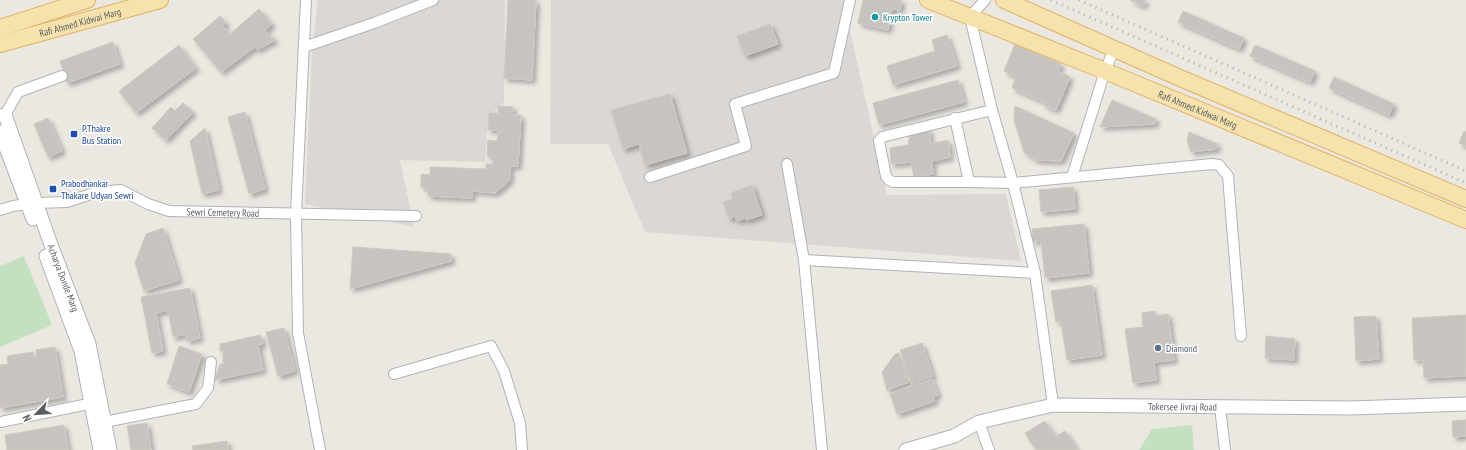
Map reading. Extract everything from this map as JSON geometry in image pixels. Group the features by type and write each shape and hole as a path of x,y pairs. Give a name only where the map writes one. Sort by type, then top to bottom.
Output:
{"main road":[{"path":"0,28 87,0"},
{"name":"Rafi Ahmed Kidwai Marg","path":"0,44 160,0"},
{"name":"Rafi Ahmed Kidwai Marg","path":"928,0 1105,71 1466,220"},
{"name":"Rafi Ahmed Kidwai Marg","path":"1004,0 1180,78 1461,197"},
{"path":"1448,212 1461,197"}],"street":[{"path":"306,0 296,213 298,333 320,450"},
{"path":"304,47 374,23 433,0"},
{"path":"650,177 746,146 735,104 834,73 850,0"},
{"path":"985,0 970,17 992,110 1013,183 1035,273 1053,405"},
{"path":"1072,177 1105,71 1114,49"},
{"path":"3,114 18,92 62,76"},
{"path":"992,110 882,136 879,141 886,176 892,182 1013,183 1212,164 1219,165 1228,176 1241,336"},
{"name":"Acharya Donde Marg","path":"3,114 32,204"},
{"path":"955,118 969,182"},
{"name":"Acharya Donde Marg","path":"0,132 32,204 89,344 100,450"},
{"path":"787,164 804,260 822,450"},
{"name":"Sewri Cemetery Road","path":"0,210 13,206 67,202 97,192 121,190 148,204 169,211 416,216"},
{"path":"804,260 1035,273"},
{"path":"394,374 491,346 504,371 520,423 522,450"},
{"path":"104,422 196,404 208,388 211,362"},
{"path":"0,422 95,402"},
{"name":"Acharya Donde Marg","path":"95,402 104,422 110,450"},
{"name":"Tokersee Jivraj Road","path":"906,450 954,436 979,422 1053,405 1351,408 1466,404"},
{"path":"1220,407 1225,450"},
{"path":"979,422 989,450"}],"shaded area":[{"path":"318,0 505,0 504,102 488,118 485,162 400,160 414,227 305,204 312,51"},
{"path":"551,0 843,0 887,195 1006,194 1021,261 645,232 608,144 550,144"}],"green space":[{"path":"24,256 52,325 0,347 0,266"},
{"path":"1192,425 1194,450 1139,450 1152,429"}],"building":[{"path":"508,0 536,0 532,80 504,78"},
{"name":"Krypton Tower","path":"863,0 902,0 900,10 892,9 888,30 858,23"},
{"path":"1130,0 1146,0 1143,6"},
{"path":"259,9 272,24 265,31 275,40 257,50 255,47 221,72 193,39 220,16 226,23 223,26 230,34"},
{"path":"1183,11 1244,38 1239,49 1178,22"},
{"path":"770,24 778,44 745,56 737,36"},
{"path":"947,35 957,66 893,85 887,66 935,51 932,40"},
{"path":"113,42 120,64 67,83 60,61"},
{"path":"1015,44 1061,64 1058,71 1070,77 1056,110 1044,105 1045,102 1012,88 1016,76 1004,71"},
{"path":"179,45 196,68 136,113 119,91"},
{"path":"1255,45 1315,71 1310,82 1250,56"},
{"path":"1334,77 1394,104 1389,115 1329,88"},
{"path":"958,80 964,102 879,125 873,103"},
{"path":"670,94 687,153 645,165 639,144 623,149 611,110"},
{"path":"1112,100 1156,119 1155,124 1100,127"},
{"path":"183,103 193,112 166,140 152,128 171,107 175,111"},
{"path":"498,106 513,107 512,115 521,115 518,166 510,166 510,180 495,193 472,191 472,198 428,196 428,188 421,187 421,174 430,175 430,167 486,169 486,164 493,164 494,157 487,156 488,140 497,141 498,130 488,130 489,113 498,113"},
{"path":"1015,106 1074,133 1061,161 1036,160 1024,152 1014,120"},
{"path":"245,112 265,189 249,194 228,117"},
{"path":"48,118 62,151 48,157 34,124"},
{"path":"205,128 219,190 202,194 190,141"},
{"path":"929,129 931,144 948,140 950,157 932,161 933,174 914,177 911,162 891,164 890,148 908,145 910,133"},
{"path":"1464,131 1466,132 1466,146 1459,143"},
{"path":"1189,132 1218,144 1216,149 1191,152 1187,141"},
{"path":"752,185 762,215 746,220 745,218 737,221 735,216 729,219 723,202 733,199 731,193"},
{"path":"1073,187 1075,209 1041,212 1039,190"},
{"path":"1084,224 1089,273 1045,278 1041,241 1033,242 1032,229"},
{"path":"163,228 179,280 144,291 135,263 146,234"},
{"path":"353,247 451,254 451,261 350,289"},
{"path":"1092,285 1102,355 1067,360 1061,322 1056,322 1051,291"},
{"path":"190,288 200,338 187,341 186,334 173,337 168,310 156,313 163,351 152,353 141,297"},
{"path":"1155,311 1155,316 1168,314 1174,360 1154,362 1156,380 1133,383 1125,329 1143,327 1142,313"},
{"path":"1466,315 1466,376 1424,378 1423,360 1414,360 1412,318"},
{"path":"1376,316 1379,359 1356,361 1354,317"},
{"path":"284,328 295,371 278,376 266,332"},
{"path":"260,335 263,344 258,345 263,370 215,380 220,364 223,364 223,351 220,351 220,344"},
{"path":"1266,336 1295,339 1294,360 1265,358"},
{"path":"922,343 933,376 911,384 900,350"},
{"path":"179,346 202,354 189,392 167,384"},
{"path":"55,347 63,397 0,408 0,365 8,364 7,356 33,352 34,357 37,356 36,350"},
{"path":"899,353 909,382 887,390 882,372 895,354"},
{"path":"932,379 938,395 933,397 935,401 897,414 890,394"},
{"path":"1466,420 1466,436 1453,437 1452,421"},
{"path":"1045,421 1055,437 1065,431 1077,450 1036,450 1025,433"},
{"path":"147,423 151,450 131,450 127,426"},
{"path":"64,425 68,450 7,450 5,435"},
{"path":"227,441 228,450 193,450 192,446"}],"railway":[{"path":"1051,0 1466,183"},
{"path":"1079,0 1466,171"}],"place":[{"name":"Krypton Tower","path":"875,17"},
{"name":"P.Thakre Bus Station","path":"74,134"},
{"name":"Prabodhankar Thakare Udyan Sewri","path":"53,189"},
{"name":"Diamond","path":"1158,348"}]}
